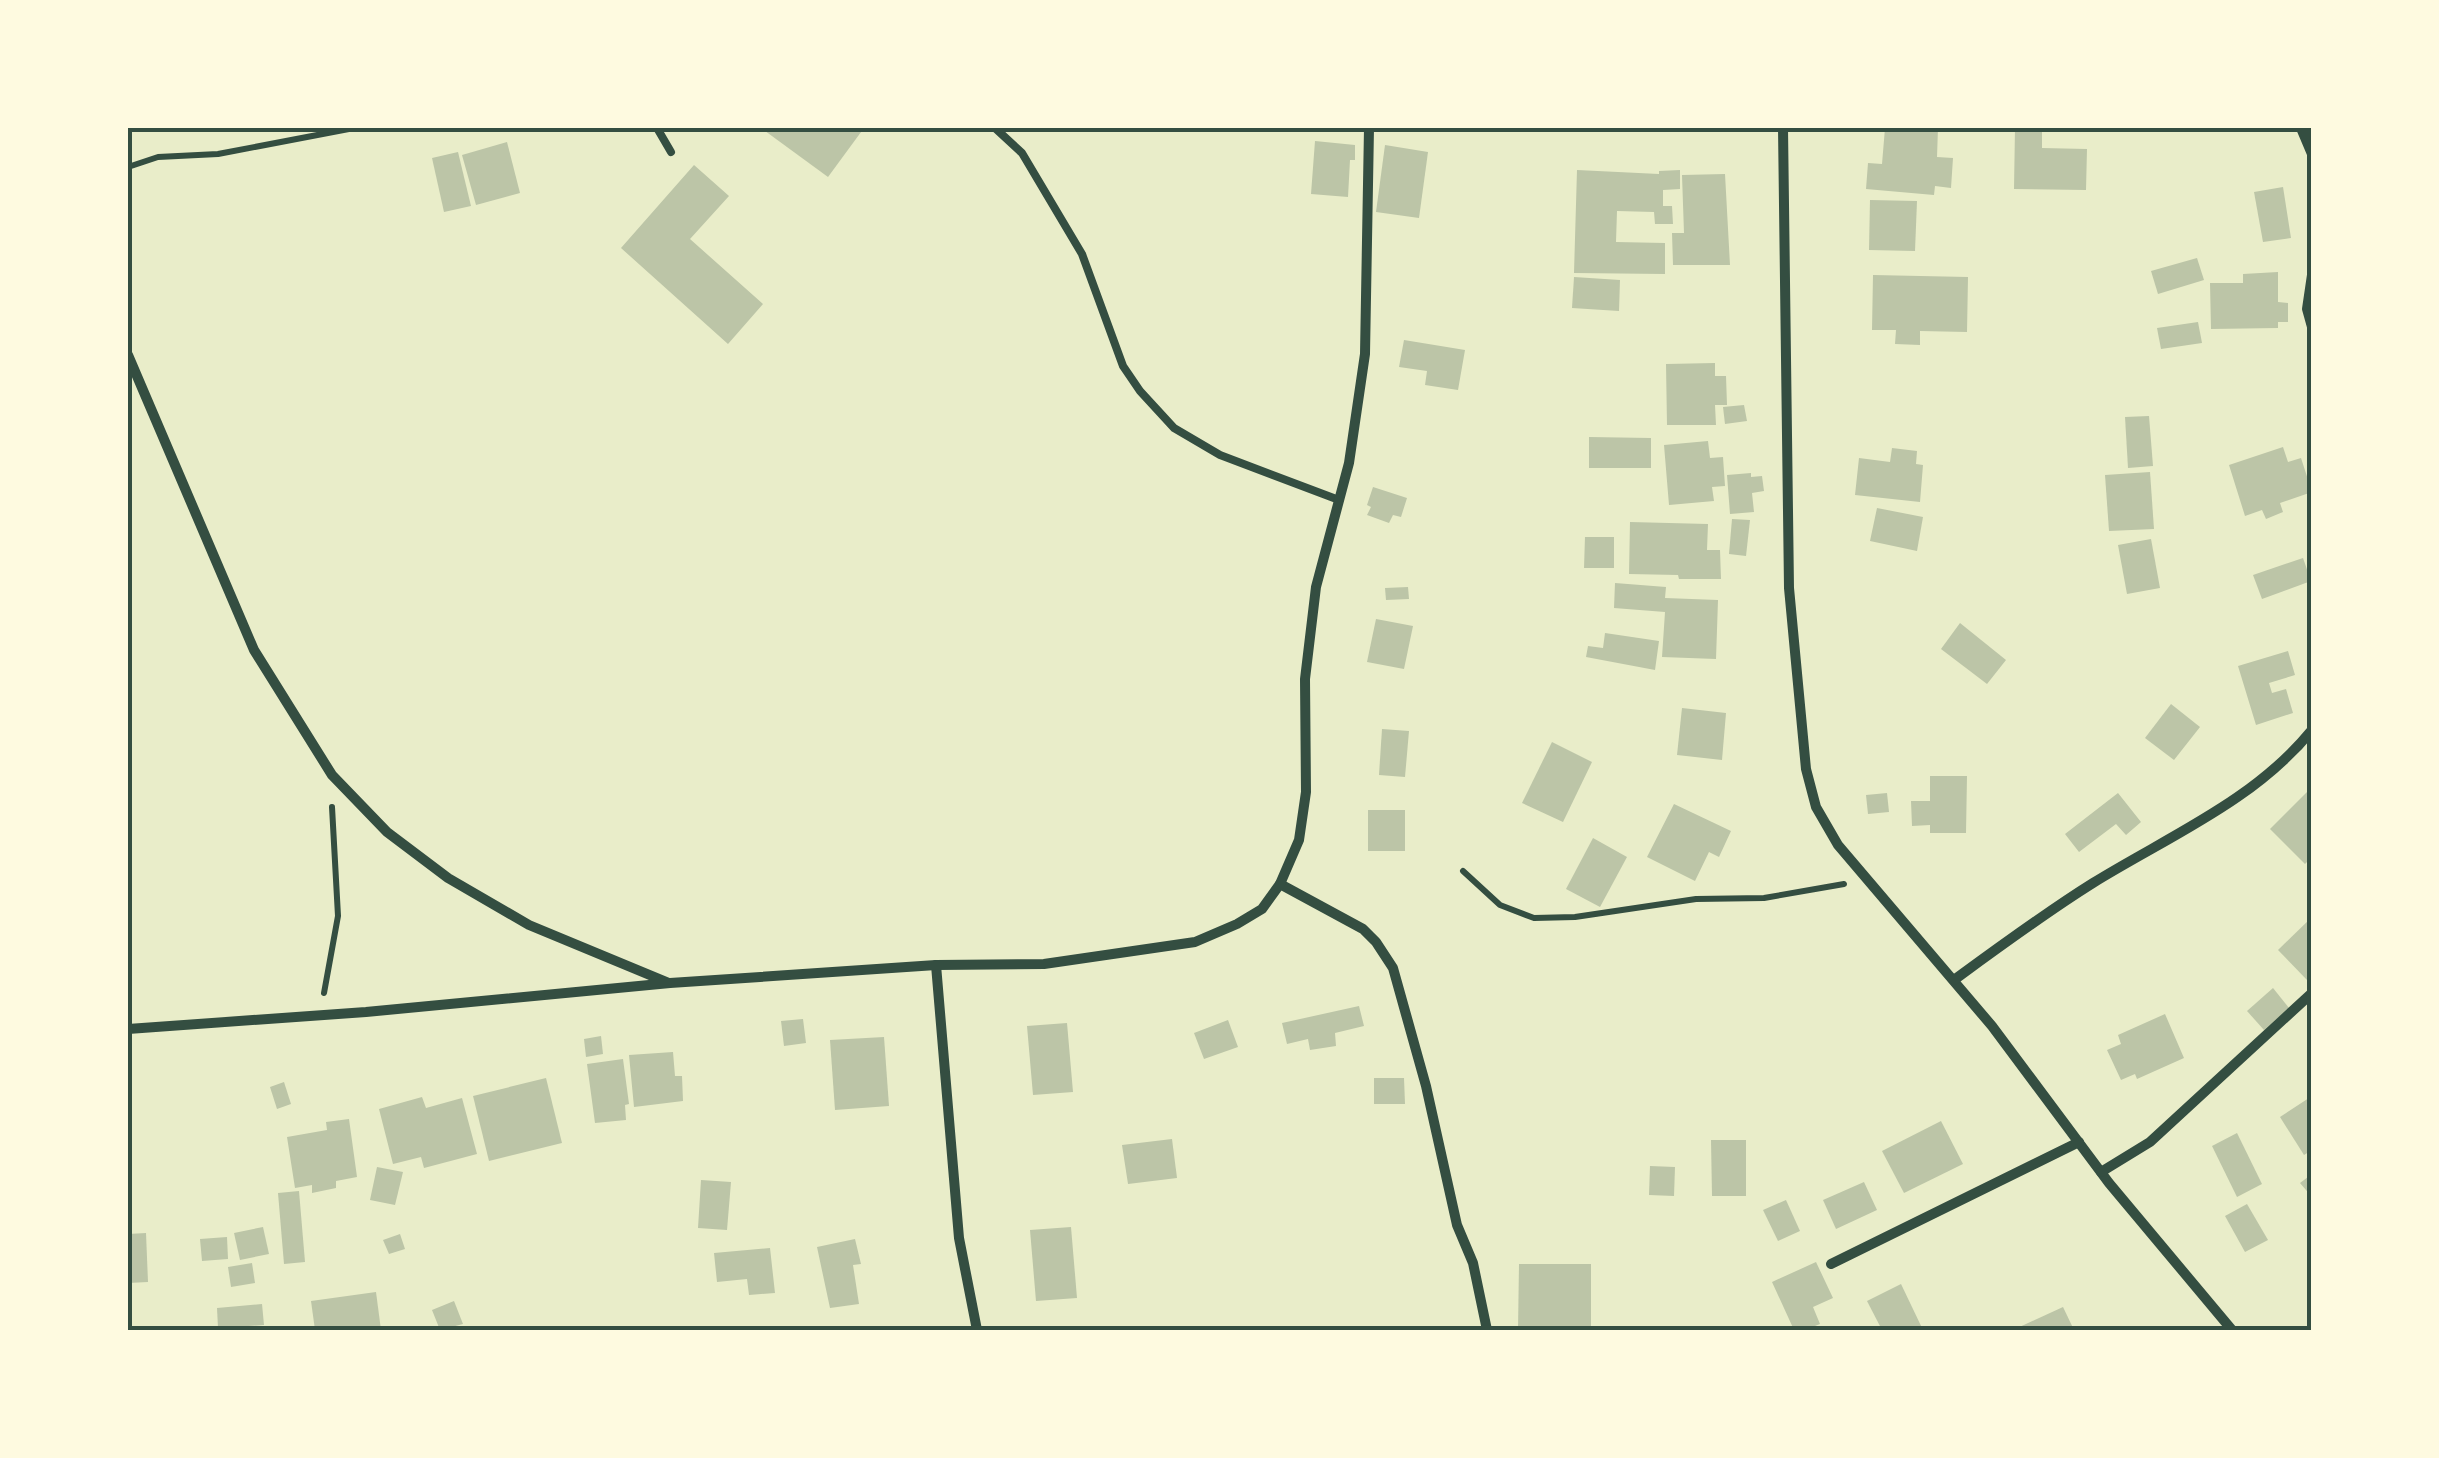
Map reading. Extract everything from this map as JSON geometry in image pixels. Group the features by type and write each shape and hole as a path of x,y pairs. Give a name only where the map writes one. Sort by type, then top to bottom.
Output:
{"street":[{"path":"128,1029 670,984 936,966 1044,964 1195,942 1262,909 1280,884 1298,840 1306,792 1305,679 1316,587 1349,462 1365,354 1370,128"},
{"path":"1782,128 1789,588 1806,769 1816,807 1838,845 1992,1026 2101,1172 2232,1330"},
{"path":"2301,128 2312,154"},
{"path":"2312,275 2307,309 2312,326"},
{"path":"128,355 254,650 332,775 387,832 448,878 529,925 670,984"},
{"path":"1954,980 2092,884 2228,804 2266,776 2312,730"},
{"path":"1280,884 1362,929 1376,942 1392,968 1426,1086 1457,1225 1473,1263 1487,1330"},
{"path":"936,966 959,1238 977,1330"},
{"path":"2101,1172 2150,1142 2312,993"},
{"path":"1831,1264 2079,1142"}],"lane":[{"path":"657,128 671,152"},
{"path":"995,128 1022,153 1082,254 1123,366 1174,428 1220,456 1339,500"}],"path":[{"path":"128,167 158,157 218,154 354,128"},
{"path":"320,1015 338,916 331,844 332,775"},
{"path":"1463,871 1500,905 1534,918 1575,917 1696,899 1764,898 1867,880"}],"building":[{"path":"761,128 864,128 828,177"},
{"path":"1885,128 1938,128 1937,157 1953,158 1951,188 1935,186 1934,195 1866,189 1868,163 1882,164"},
{"path":"2015,128 2042,128 2042,148 2087,149 2086,190 2014,189"},
{"path":"1315,141 1355,145 1348,197 1311,194"},
{"path":"507,142 520,193 476,205 462,155"},
{"path":"1385,145 1428,152 1419,218 1376,212"},
{"path":"458,152 471,206 444,212 432,158"},
{"path":"694,165 729,196 690,239 763,304 728,344 621,248"},
{"path":"1577,170 1659,174 1680,170 1680,189 1663,190 1663,206 1672,206 1673,224 1655,224 1654,212 1617,211 1616,242 1665,243 1665,274 1574,273"},
{"path":"1725,174 1730,265 1673,265 1672,233 1684,233 1682,175"},
{"path":"2283,187 2291,238 2263,242 2254,192"},
{"path":"1870,200 1917,201 1915,251 1869,250"},
{"path":"2197,258 2204,280 2158,294 2151,271"},
{"path":"2278,272 2278,302 2288,303 2288,322 2278,322 2278,328 2211,329 2210,283 2243,283 2243,274"},
{"path":"1873,275 1968,277 1967,332 1920,331 1920,345 1895,344 1896,330 1872,330"},
{"path":"1574,277 1620,280 1619,311 1572,308"},
{"path":"2198,322 2202,343 2161,349 2157,328"},
{"path":"1404,340 1465,350 1458,390 1425,385 1427,371 1399,367"},
{"path":"1715,363 1715,376 1726,376 1727,405 1715,405 1716,425 1667,425 1666,364"},
{"path":"1744,405 1747,421 1725,424 1723,407"},
{"path":"2149,416 2153,466 2128,468 2125,417"},
{"path":"1589,437 1651,438 1651,468 1589,468"},
{"path":"1708,441 1710,458 1723,457 1725,486 1712,487 1714,501 1669,505 1664,445"},
{"path":"2283,447 2288,462 2301,458 2312,492 2280,503 2283,512 2266,519 2262,510 2245,516 2229,465"},
{"path":"1892,448 1917,451 1916,464 1923,465 1920,502 1855,495 1859,458 1890,462"},
{"path":"2150,472 2154,529 2109,531 2105,475"},
{"path":"1751,473 1751,477 1762,476 1764,491 1752,493 1754,512 1730,514 1727,475"},
{"path":"1373,487 1407,498 1401,517 1393,515 1389,523 1367,515"},
{"path":"1877,508 1923,517 1917,551 1870,541"},
{"path":"1732,519 1750,520 1746,556 1729,554"},
{"path":"1630,522 1708,524 1707,550 1720,550 1721,579 1629,574"},
{"path":"1585,537 1614,537 1614,568 1584,568"},
{"path":"2151,539 2160,588 2127,594 2118,545"},
{"path":"2303,558 2311,581 2262,599 2253,575"},
{"path":"1615,583 1666,587 1665,598 1718,600 1716,659 1662,657 1665,612 1614,608"},
{"path":"1408,587 1409,599 1386,600 1385,588"},
{"path":"1376,619 1413,626 1404,669 1367,662"},
{"path":"1960,623 2006,660 1987,684 1941,649"},
{"path":"1605,633 1659,641 1655,670 1586,657 1588,646 1603,648"},
{"path":"2288,651 2295,675 2269,683 2272,693 2286,689 2293,713 2256,725 2238,666"},
{"path":"2171,704 2200,727 2174,760 2145,738"},
{"path":"1682,708 1726,713 1722,760 1677,755"},
{"path":"1382,729 1409,731 1405,777 1379,775"},
{"path":"1552,742 1592,762 1563,822 1522,803"},
{"path":"1930,776 1967,776 1966,833 1930,833 1930,825 1912,826 1911,801 1930,801"},
{"path":"2312,787 2312,857 2305,864 2270,829"},
{"path":"1887,793 1889,812 1868,814 1866,795"},
{"path":"2118,793 2141,822 2126,835 2116,824 2079,852 2065,834"},
{"path":"1674,804 1731,831 1719,857 1709,852 1695,881 1647,857"},
{"path":"1368,810 1405,810 1405,851 1368,851"},
{"path":"1593,838 1627,857 1600,907 1566,889"},
{"path":"2312,917 2312,975 2307,980 2278,950"},
{"path":"2273,988 2289,1008 2264,1030 2247,1011"},
{"path":"1359,1006 1364,1026 1335,1033 1336,1046 1310,1050 1308,1039 1287,1044 1282,1023"},
{"path":"2165,1014 2184,1058 2137,1079 2135,1074 2121,1080 2107,1050 2121,1044 2118,1035"},
{"path":"803,1019 806,1043 784,1046 781,1021"},
{"path":"1228,1020 1238,1047 1204,1059 1194,1033"},
{"path":"1067,1023 1073,1092 1033,1095 1027,1026"},
{"path":"601,1036 603,1054 586,1057 584,1039"},
{"path":"884,1037 889,1106 835,1110 830,1040"},
{"path":"673,1052 675,1076 682,1076 683,1101 634,1107 629,1055"},
{"path":"623,1059 629,1104 625,1105 626,1120 595,1123 587,1064"},
{"path":"546,1078 562,1143 489,1161 473,1096"},
{"path":"1374,1078 1404,1078 1405,1104 1374,1104"},
{"path":"284,1082 291,1104 277,1109 270,1087"},
{"path":"2312,1096 2312,1150 2304,1155 2280,1117"},
{"path":"422,1097 426,1108 462,1098 477,1154 424,1168 421,1157 393,1164 379,1109"},
{"path":"349,1119 357,1177 336,1181 336,1188 312,1193 312,1185 295,1188 287,1137 327,1130 326,1122"},
{"path":"1941,1121 1963,1164 1904,1193 1882,1151"},
{"path":"2237,1133 2262,1184 2237,1197 2212,1146"},
{"path":"1172,1139 1177,1178 1128,1184 1122,1145"},
{"path":"1711,1140 1746,1140 1746,1196 1712,1196"},
{"path":"1650,1166 1675,1167 1674,1196 1649,1195"},
{"path":"377,1167 403,1172 395,1205 370,1200"},
{"path":"2312,1174 2312,1197 2300,1183"},
{"path":"701,1180 731,1182 727,1230 698,1228"},
{"path":"1864,1182 1877,1210 1836,1229 1823,1200"},
{"path":"299,1191 305,1262 284,1264 278,1193"},
{"path":"1786,1200 1800,1231 1778,1241 1763,1210"},
{"path":"2247,1204 2268,1240 2245,1252 2225,1216"},
{"path":"263,1227 269,1254 240,1260 234,1233"},
{"path":"1071,1227 1077,1298 1036,1301 1030,1230"},
{"path":"146,1233 148,1282 128,1283 128,1234"},
{"path":"400,1234 405,1249 389,1254 383,1240"},
{"path":"227,1237 228,1259 202,1261 200,1239"},
{"path":"855,1239 861,1264 853,1265 859,1304 830,1308 817,1247"},
{"path":"770,1248 775,1293 749,1295 747,1279 717,1282 714,1253"},
{"path":"1816,1262 1833,1298 1813,1307 1820,1324 1794,1330 1772,1282"},
{"path":"252,1263 255,1283 231,1287 228,1267"},
{"path":"1519,1264 1591,1264 1591,1330 1518,1330"},
{"path":"1901,1284 1923,1330 1882,1330 1867,1301"},
{"path":"376,1292 381,1330 315,1330 311,1301"},
{"path":"454,1301 463,1324 440,1330 432,1310"},
{"path":"262,1304 264,1325 218,1328 217,1308"},
{"path":"2063,1307 2074,1330 2013,1330"}]}
